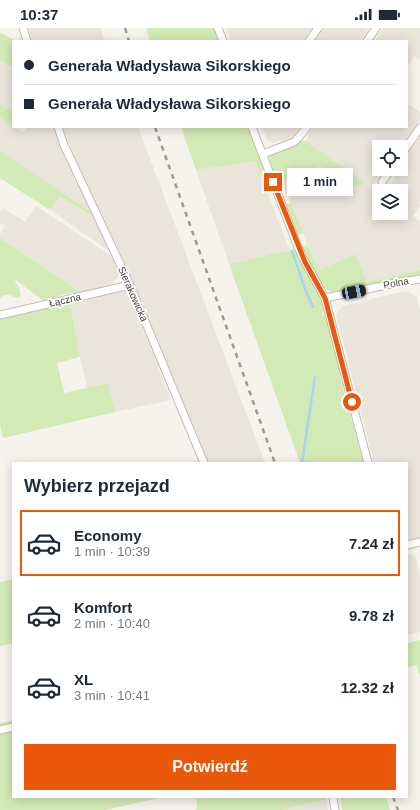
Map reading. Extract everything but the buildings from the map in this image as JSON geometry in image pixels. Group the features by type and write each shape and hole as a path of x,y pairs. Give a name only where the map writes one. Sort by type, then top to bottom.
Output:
{"street":[{"path":"23,28 27,40"},
{"path":"218,28 223,40"},
{"path":"310,40 318,28"},
{"path":"368,40 376,28"},
{"name":"Sierakowicka","path":"58,128 64,145 130,285 204,462"},
{"path":"252,128 298,247 325,298 368,462"},
{"path":"263,154 294,142 306,128"},
{"path":"408,145 420,128"},
{"path":"382,182 386,176"},
{"name":"Polna","path":"325,298 420,279"},
{"name":"Łączna","path":"0,315 130,285"},
{"path":"408,545 420,542"},
{"path":"0,730 12,727"},
{"path":"333,798 335,810"}],"shaded area":[{"path":"28,28 100,28 105,40 32,40"},
{"path":"226,28 312,28 304,40 231,40"},
{"path":"324,28 369,28 361,40 316,40"},
{"path":"383,28 420,28 420,60 414,56 408,65 408,40 375,40"},
{"path":"0,60 12,68 12,111 0,104"},
{"path":"408,104 420,112 420,121 407,140 372,140 372,176 379,176 374,184 372,184 372,220 408,220 408,184 391,184 396,176 408,176 408,154 420,137 420,206 413,216 420,221 420,270 367,282 356,255 321,269 314,261 282,181 321,166 332,192 367,183 305,142 312,128 408,128"},
{"path":"0,117 12,125 12,128 17,128 23,132 27,128 53,128 91,212 0,151"},
{"path":"63,128 138,128 265,462 209,462 128,270 75,158"},
{"path":"262,128 299,128 295,134 288,139 273,143 267,140"},
{"path":"255,161 290,251 229,264 196,170"},
{"path":"60,196 94,217 108,250 50,210"},
{"path":"36,206 111,256 120,274 110,286 82,293 0,238 0,234 5,226 0,223 0,212 3,208 25,222"},
{"path":"128,289 136,313 171,400 115,412 108,383 87,388 70,302"},
{"path":"406,291 417,297 420,310 420,538 408,541 408,462 374,462 336,315 342,306"},
{"path":"411,554 416,558 420,577 420,632 408,635 408,555"},
{"path":"327,799 328,810 282,810"}],"green space":[{"path":"146,28 214,28 219,40 150,40"},
{"path":"0,32 14,40 12,40 12,67 0,60"},
{"path":"0,104 12,111 12,125 0,117"},
{"path":"181,128 249,128 267,179 263,181 255,161 196,170"},
{"path":"301,140 338,164 340,162 339,164 367,183 332,193 321,166 282,181 283,184 278,186 269,162 270,156"},
{"path":"0,151 91,212 94,217 60,196 50,210 0,178"},
{"path":"291,203 303,233 297,235 285,205"},
{"path":"0,238 82,293 65,294 44,301 14,279 20,289 20,297 18,298 6,295 0,299"},
{"path":"307,244 314,261 321,269 356,254 367,282 420,270 420,275 332,292 323,287 313,271 302,247"},
{"path":"296,249 305,270 324,304 325,309 322,313 327,318 343,375 340,376 363,462 300,462 229,264"},
{"path":"70,302 80,357 57,363 64,393 108,383 115,412 3,438 0,424 0,318"},
{"path":"12,579 12,643 0,646 0,582"},
{"path":"420,640 420,674 417,665 408,667 408,643"},
{"path":"12,720 12,798 159,798 105,810 0,810 0,723"},
{"path":"196,798 327,799 282,810 195,810 197,809"},
{"path":"340,798 386,798 390,810 342,810"}],"waterway":[{"path":"292,251 313,307"},
{"path":"302,462 315,377"}],"railway":[{"path":"125,28 129,40"},
{"path":"155,128 275,462"},
{"path":"393,798 398,810"}],"route":[{"path":"273,182 298,247 325,298 352,402"}]}
